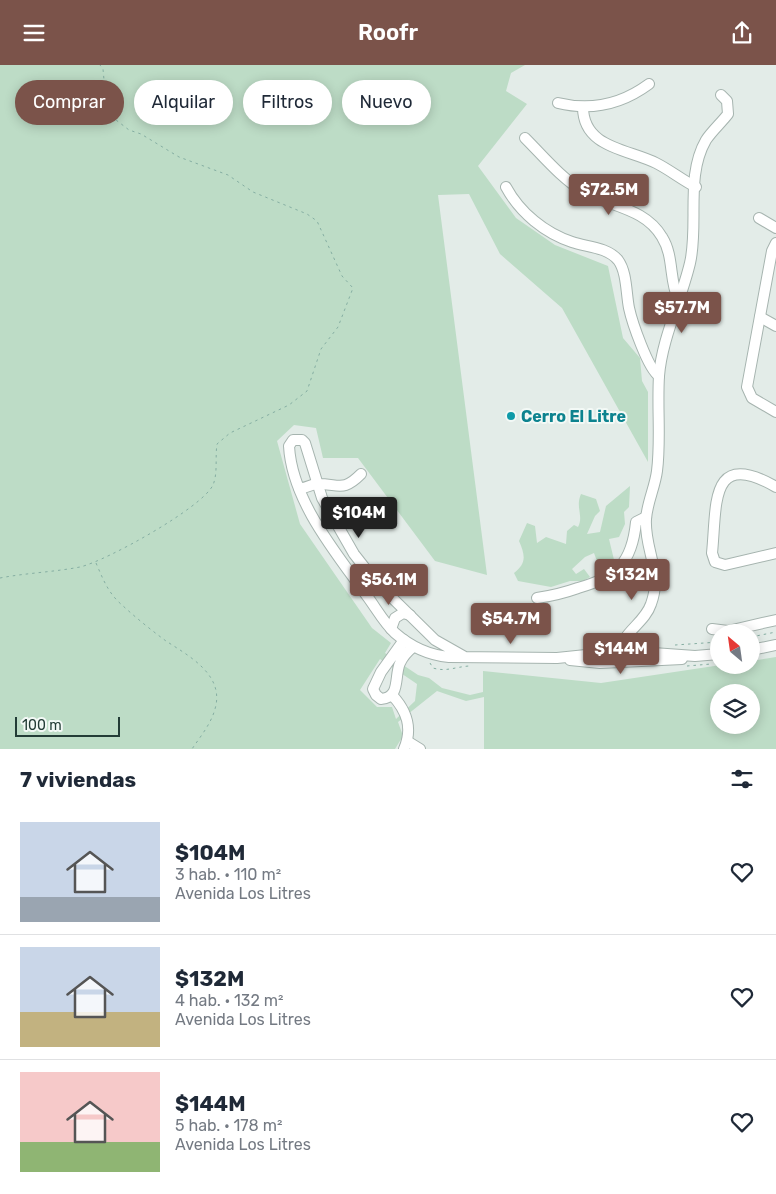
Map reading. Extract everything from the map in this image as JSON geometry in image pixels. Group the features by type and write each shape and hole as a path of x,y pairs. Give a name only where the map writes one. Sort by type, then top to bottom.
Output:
{"street":[{"path":"558,103 583,107 613,103 632,95 649,84"},
{"path":"624,646 645,616 651,604 654,591 655,564 646,534 646,517 657,472 659,376 690,264 697,172 706,141 728,114 727,101 722,95"},
{"path":"583,107 588,128 599,141 654,162 696,187"},
{"path":"525,138 551,165 585,192 636,213 654,226 664,239 669,253 679,301"},
{"path":"506,187 524,211 548,231 572,242 604,250 617,259 623,271 629,310 636,331 651,367 659,376"},
{"path":"759,218 776,228"},
{"path":"776,243 772,251 747,390 755,401 776,412"},
{"path":"760,317 776,326"},
{"path":"465,657 435,640 376,582 354,554 336,526 316,483 305,443 297,439 289,446 299,488 314,518 391,629 413,647 436,656 465,657 660,658 710,655"},
{"path":"776,487 738,472 730,474 723,481 719,494 712,553 715,561 725,565 776,553"},
{"path":"299,488 305,489 316,483 346,486 361,474"},
{"path":"537,598 553,596 608,578 630,554 636,522 646,517"},
{"path":"391,629 395,618 403,613 410,615"},
{"path":"759,624 776,620"},
{"path":"404,640 381,672 373,689 381,699 392,695 395,691 400,662 413,647"},
{"path":"426,653 432,650 435,640"},
{"path":"760,648 776,645"},
{"path":"585,658 624,646 660,658"},
{"path":"392,695 408,720 405,745 420,749"}],"path":[{"path":"0,578 79,567 96,562 160,528 190,507 212,487 216,475 215,457 217,444 230,433 289,405 307,391 321,349 338,327 353,288 342,276 317,221 307,214 253,192 228,175 179,157 113,119 100,104 99,94 104,80 103,69 100,65"},
{"path":"96,562 107,589 122,605 165,639 192,657 209,673 215,689 216,709 192,749"},
{"path":"760,635 776,632"},
{"path":"671,645 710,643"}],"green space":[{"path":"0,65 525,65 511,73 506,91 527,104 478,166 516,218 555,245 608,266 623,338 640,358 642,381 648,392 648,462 562,308 500,254 469,194 438,195 487,575 435,561 358,458 323,458 316,428 294,425 277,441 300,524 372,628 391,643 385,653 418,675 429,678 442,688 470,695 483,692 483,671 601,683 710,667 710,674 760,674 760,660 776,657 776,749 484,749 484,697 466,701 437,691 398,722 403,736 395,749 0,749","holes":["380,659 417,684 415,701 396,719 392,707 377,707 360,690"]},
{"path":"630,486 629,507 624,512 625,524 619,537 609,539 615,564 605,569 599,567 594,553 585,557 572,569 576,574 584,569 590,577 583,581 570,581 551,587 518,581 514,573 521,566 524,559 519,541 527,523 535,526 537,543 546,537 566,544 567,531 574,525 578,527 580,523 579,499 581,494 596,499 600,511 595,516 587,534 600,532 606,506"}],"place":[{"name":"Cerro El Litre","path":"511,416"}]}
